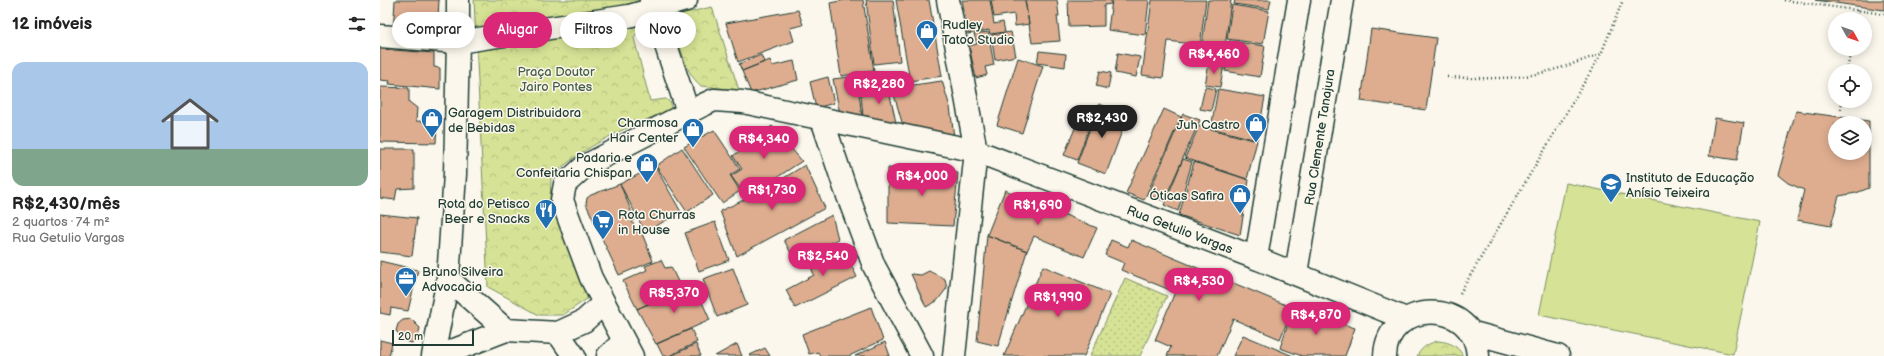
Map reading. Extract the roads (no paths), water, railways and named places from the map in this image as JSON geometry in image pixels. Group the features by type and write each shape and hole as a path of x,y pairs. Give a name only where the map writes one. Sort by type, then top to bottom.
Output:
{"street":[{"path":"458,0 458,12"},
{"path":"475,39 629,16 653,4 686,0"},
{"path":"948,0 976,151 954,356"},
{"path":"1256,258 1299,0"},
{"name":"Rua Clemente Tanajura","path":"1296,273 1342,0"},
{"path":"621,351 604,303 592,278 562,200 565,184 585,166 688,112 653,4"},
{"path":"380,36 392,37"},
{"path":"433,356 448,279 455,174 458,48"},
{"name":"Rua Getulio Vargas","path":"688,112 714,100 743,102 976,151 1296,273 1406,319"},
{"path":"822,119 844,188 874,266 922,356"},
{"path":"448,279 506,330"},
{"path":"439,356 506,330 558,333 584,320 604,303"},
{"path":"1385,356 1388,342 1393,332 1406,319 1423,312 1441,313 1457,319 1470,332 1475,342 1478,356"},
{"path":"1470,332 1558,356"},
{"path":"558,333 574,356"}],"place":[{"name":"Rudley Tatoo Studio","path":"927,50"},
{"name":"Garagem Distribuidora de Bebidas","path":"432,138"},
{"name":"Juh Castro","path":"1256,144"},
{"name":"Charmosa Hair Center","path":"693,148"},
{"name":"Padaria e Confeitaria Chispan","path":"647,184"},
{"name":"Instituto de Educação Anísio Teixeira","path":"1611,204"},
{"name":"Óticas Safira","path":"1240,214"},
{"name":"Rota do Petisco Beer e Snacks","path":"546,230"},
{"name":"Rota Churras in House","path":"603,240"},
{"name":"Bruno Silveira Advocacia","path":"406,298"}],"park label":[{"name":"Praça Doutor Jairo Pontes","path":"556,78"}]}
